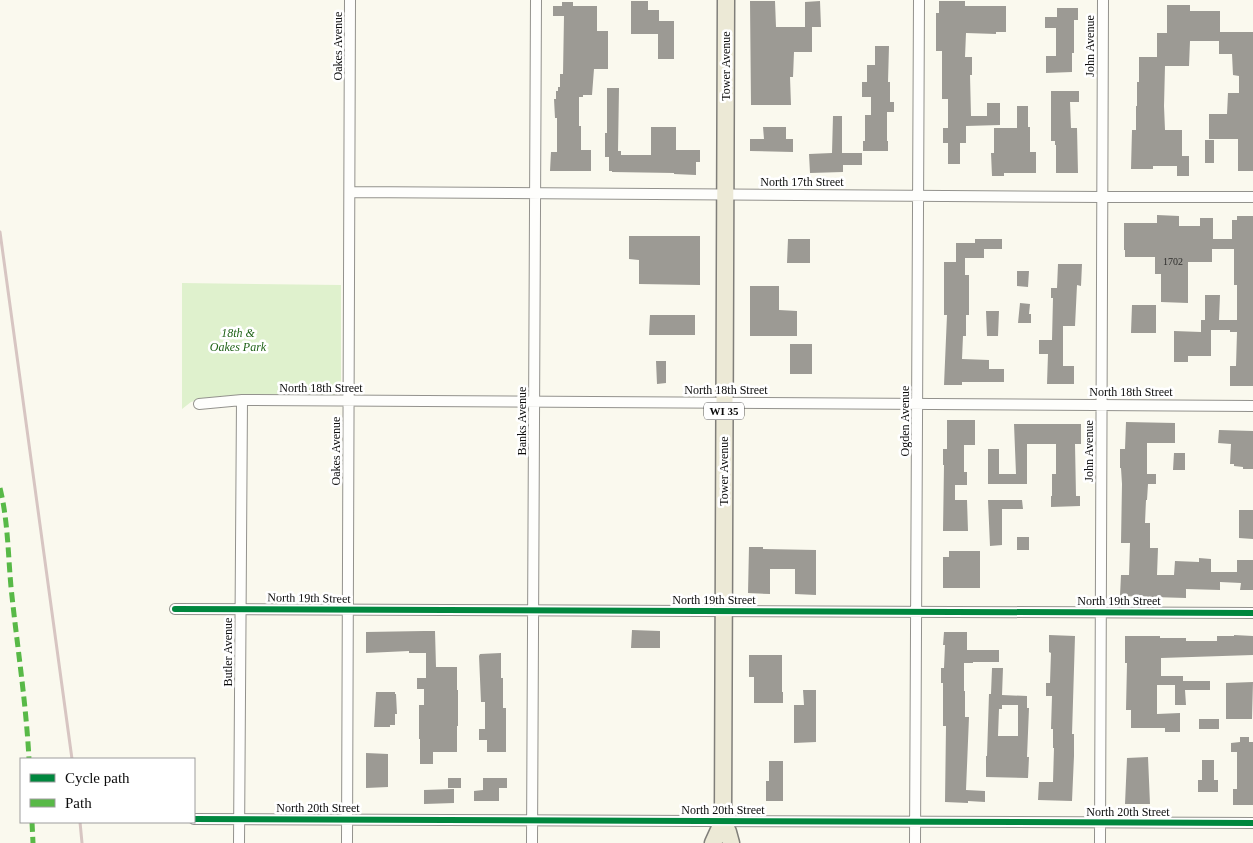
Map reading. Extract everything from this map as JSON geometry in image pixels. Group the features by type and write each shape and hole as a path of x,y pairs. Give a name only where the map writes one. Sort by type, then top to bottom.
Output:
{"main road":[{"name":"Tower Avenue","path":"713,843 723,821 726,0"},
{"name":"Tower Avenue","path":"723,821 731,843"}],"street":[{"name":"Oakes Avenue","path":"347,843 350,0"},
{"name":"Banks Avenue","path":"532,843 536,0"},
{"name":"Ogden Avenue","path":"916,843 919,0"},
{"name":"John Avenue","path":"1100,843 1103,0"},
{"name":"North 17th Street","path":"350,192 1102,198 1253,197"},
{"name":"North 18th Street","path":"199,404 242,400 1253,406"},
{"name":"Butler Avenue","path":"239,843 242,400"},
{"name":"North 19th Street","path":"175,609 1253,613"},
{"name":"North 20th Street","path":"195,819 1253,823"}],"green space":[{"name":"18th & Oakes Park","path":"182,283 341,285 341,383 338,393 334,395 287,394 204,398 191,402 182,409"}],"building":[{"path":"631,1 648,1 648,10 659,10 659,21 674,21 674,59 658,59 658,34 631,34"},
{"path":"750,1 775,1 776,27 812,27 812,52 794,52 793,77 790,77 791,105 751,105"},
{"path":"820,1 821,27 805,27 805,2"},
{"path":"939,1 965,1 965,6 1006,6 1006,32 996,32 996,34 966,33 965,57 972,57 972,75 970,75 971,116 987,116 987,103 1000,103 1000,125 966,126 966,143 960,143 960,164 948,164 948,143 943,143 943,128 948,128 948,99 942,99 942,51 936,51 936,13 939,13"},
{"path":"562,2 573,2 573,6 597,6 597,31 608,31 608,69 594,69 592,95 579,97 581,150 591,150 591,171 550,171 551,152 557,152 557,118 555,118 554,99 556,99 558,87 560,87 560,74 563,74 564,16 553,16 553,6 562,6"},
{"path":"1167,5 1190,5 1190,11 1220,11 1220,32 1253,32 1253,171 1238,171 1238,139 1209,139 1209,114 1227,114 1228,93 1239,93 1239,76 1233,75 1232,54 1219,54 1219,41 1190,41 1189,66 1165,66 1165,130 1182,130 1182,156 1189,156 1189,176 1177,176 1177,166 1153,166 1153,169 1131,169 1132,130 1136,130 1139,57 1157,57 1157,33 1167,33"},
{"path":"1057,8 1078,8 1078,20 1074,20 1072,72 1046,73 1046,56 1056,56 1056,28 1045,28 1045,17 1057,17"},
{"path":"875,46 889,46 888,82 890,82 890,102 894,102 894,112 887,112 888,151 863,151 865,115 871,115 871,97 862,97 862,82 867,82 867,65 875,65"},
{"path":"607,88 619,88 618,151 621,151 621,155 651,155 651,127 676,127 676,150 700,150 700,162 696,162 696,175 609,171 609,157 605,157"},
{"path":"1051,91 1079,91 1079,102 1070,102 1071,128 1077,128 1078,173 1056,173 1056,145 1055,141 1051,141"},
{"path":"1017,106 1028,106 1030,152 1036,152 1036,173 1004,173 1004,176 992,176 991,153 994,153 994,128 1017,128"},
{"path":"833,116 842,116 842,153 862,153 862,165 843,165 843,172 810,173 809,154 832,153"},
{"path":"763,127 786,127 786,139 793,139 793,152 750,151 750,139 764,139"},
{"path":"1205,140 1214,140 1214,163 1205,163"},
{"path":"1157,215 1179,216 1179,226 1200,226 1200,218 1213,218 1213,239 1232,239 1232,220 1237,220 1237,216 1253,216 1253,386 1230,386 1230,366 1236,366 1237,332 1211,330 1211,356 1188,356 1188,362 1174,362 1174,331 1201,332 1201,320 1205,320 1205,295 1220,295 1219,320 1237,320 1237,285 1234,285 1234,249 1212,249 1212,262 1188,262 1188,303 1161,302 1161,274 1155,274 1155,257 1125,257 1124,250 1124,223 1157,223"},
{"path":"629,236 700,236 700,285 639,284 639,260 629,259"},
{"path":"788,239 810,239 810,263 787,263"},
{"path":"975,239 1002,239 1002,249 984,249 984,258 965,258 965,275 969,275 969,315 966,315 966,336 963,336 962,359 989,360 989,369 1004,369 1004,382 962,382 962,385 944,385 947,315 944,315 944,262 956,262 956,243 975,243"},
{"path":"1058,264 1082,264 1081,286 1077,285 1075,326 1063,326 1063,366 1074,366 1074,384 1047,384 1048,354 1039,354 1039,340 1052,340 1053,298 1051,298 1051,288 1057,288"},
{"path":"1017,271 1029,271 1028,287 1017,286"},
{"path":"750,286 779,286 779,310 797,311 797,336 750,336"},
{"path":"1020,303 1030,304 1029,314 1031,314 1031,323 1018,323"},
{"path":"1132,305 1156,305 1156,333 1131,333"},
{"path":"986,311 999,311 998,336 987,336"},
{"path":"650,315 695,315 695,335 649,335"},
{"path":"790,344 812,344 812,374 790,374"},
{"path":"656,361 666,361 666,383 657,384"},
{"path":"947,420 975,420 975,445 964,445 964,472 967,472 967,485 955,485 955,500 967,500 968,531 943,531 943,449 947,449"},
{"path":"1126,422 1175,423 1175,443 1147,443 1147,474 1156,474 1156,484 1148,484 1145,523 1150,523 1150,548 1158,548 1157,575 1174,575 1175,561 1199,562 1199,558 1211,559 1211,572 1237,572 1237,560 1253,560 1253,590 1240,590 1241,583 1220,582 1220,590 1186,589 1186,598 1120,596 1121,575 1129,575 1130,543 1121,543 1122,484 1120,449 1125,449"},
{"path":"1014,424 1081,424 1081,444 1075,444 1076,496 1080,496 1080,506 1051,507 1052,474 1056,474 1056,444 1027,444 1027,484 988,484 988,449 999,449 999,474 1016,474"},
{"path":"1219,430 1253,431 1253,469 1243,469 1243,467 1230,464 1231,444 1218,443"},
{"path":"1174,453 1185,453 1185,470 1173,470"},
{"path":"988,500 1022,500 1023,509 1002,509 1002,545 990,546"},
{"path":"1239,510 1253,510 1253,539 1239,538"},
{"path":"1017,537 1029,537 1029,550 1017,550"},
{"path":"749,547 816,550 816,595 795,594 795,569 770,569 770,594 748,593"},
{"path":"949,551 980,551 980,588 943,588 943,557 949,557"},
{"path":"632,630 660,631 660,648 631,648"},
{"path":"435,631 436,667 457,667 457,752 433,752 433,764 420,764 419,705 424,705 424,689 417,689 417,678 426,678 426,653 409,653 409,651 366,653 366,632"},
{"path":"944,632 967,632 967,650 999,650 999,662 964,663 965,717 969,717 966,790 985,791 985,802 945,802 946,726 943,726 943,683 941,683 941,668 944,668"},
{"path":"1049,635 1075,636 1072,801 1038,800 1039,782 1053,782 1052,696 1046,696 1046,683 1050,683 1051,653 1049,652"},
{"path":"1125,636 1160,636 1160,638 1186,638 1186,641 1217,641 1217,636 1253,636 1253,655 1161,658 1161,676 1183,676 1183,681 1210,681 1210,690 1185,690 1186,705 1175,705 1175,685 1157,685 1157,714 1180,713 1180,732 1165,732 1165,728 1131,728 1131,710 1126,710 1127,663 1125,663"},
{"path":"501,653 503,708 506,708 506,752 487,752 487,740 479,740 479,729 485,729 485,702 481,702 479,656 480,654"},
{"path":"749,655 782,655 783,703 754,703 754,677 749,677"},
{"path":"992,668 1003,668 1002,695 1027,696 1027,708 1029,708 1028,778 986,777 989,694 991,694","holes":["1002,705 1018,705 1018,736 998,736 999,709 1002,709"]},
{"path":"1253,682 1252,719 1226,719 1226,683"},
{"path":"803,690 816,690 816,742 794,743 794,705 804,705"},
{"path":"376,692 395,692 397,714 395,714 395,725 390,725 390,727 374,727"},
{"path":"1199,719 1219,719 1219,729 1199,729"},
{"path":"1240,737 1249,737 1249,742 1253,742 1253,805 1233,805 1233,789 1237,789 1237,752 1231,752 1231,743 1240,742"},
{"path":"366,753 388,754 388,787 366,788"},
{"path":"1148,757 1150,804 1125,804 1127,758"},
{"path":"1202,760 1214,760 1214,780 1218,780 1218,792 1198,792 1198,780 1202,780"},
{"path":"769,761 783,761 783,801 766,801"},
{"path":"448,778 461,778 461,788 448,788"},
{"path":"483,778 507,778 507,788 499,788 499,801 474,801 474,791 483,790"},
{"path":"454,789 454,803 424,804 424,790"}],"railway":[{"path":"0,232 72,758"},
{"path":"80,823 82,843"}],"marked path":[{"path":"0,488 6,525 29,758"},
{"path":"32,823 33,843"}],"cycle path":[{"path":"175,609 1253,613"},
{"path":"195,819 1253,823"}]}
